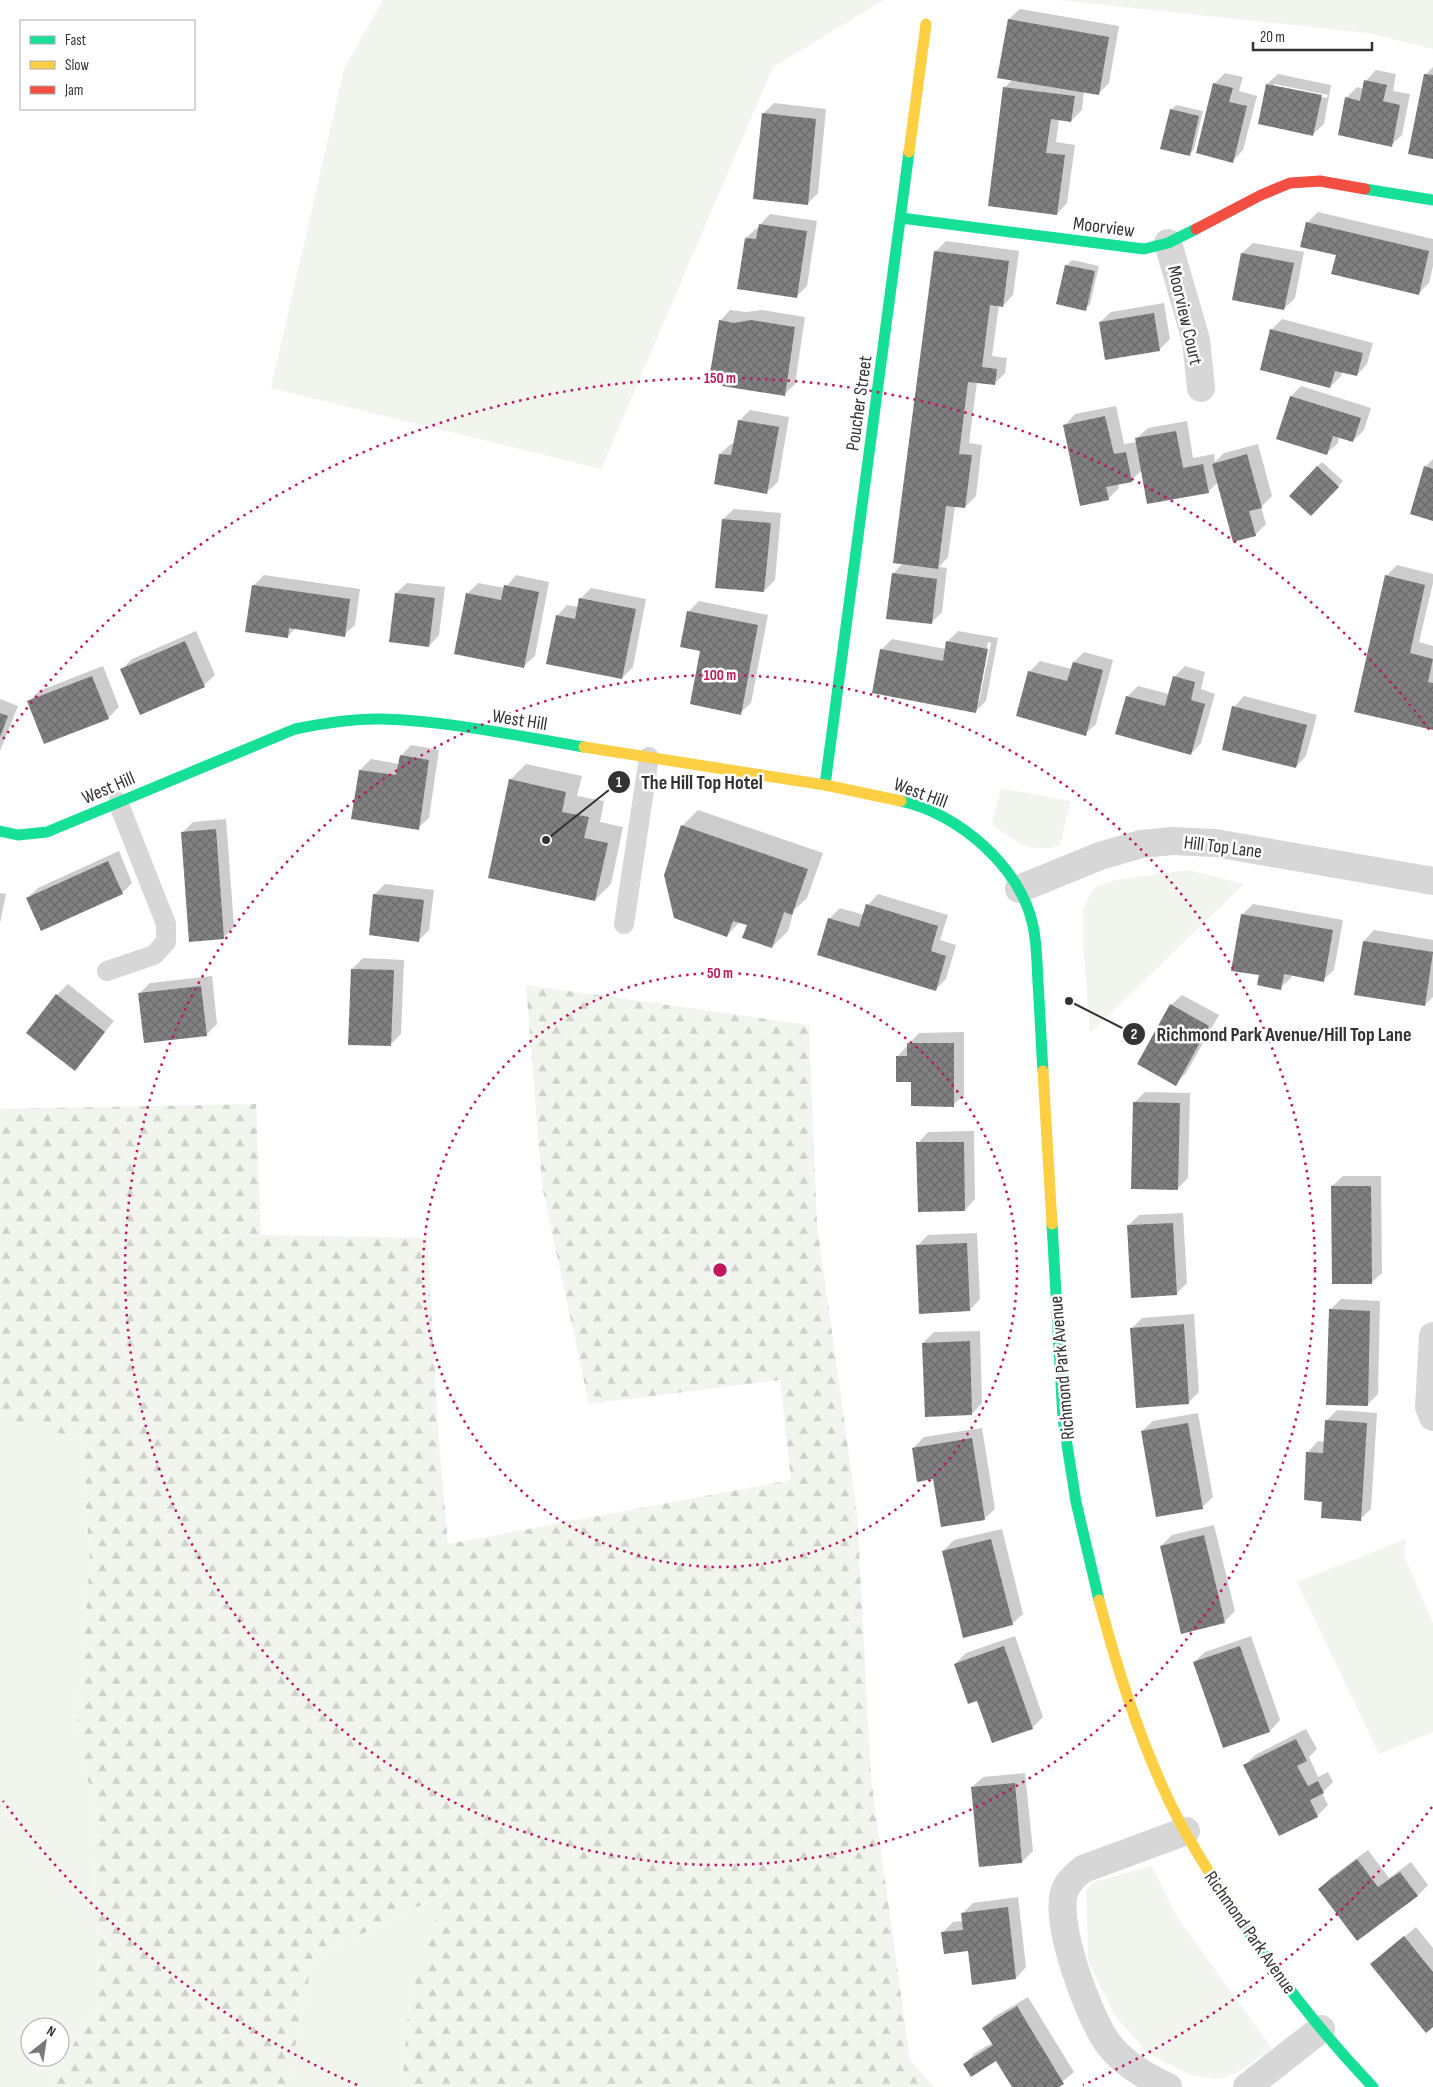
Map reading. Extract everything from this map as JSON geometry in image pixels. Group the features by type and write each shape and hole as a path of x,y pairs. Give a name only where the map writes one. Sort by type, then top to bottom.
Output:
{"street":[{"name":"Poucher Street","path":"825,785 926,24"},
{"name":"Moorview","path":"901,218 1144,249 1168,244 1261,195 1290,183 1320,180 1433,200"},
{"name":"Moorview Court","path":"1168,244 1196,340 1201,388"},
{"name":"West Hill","path":"0,831 18,835 47,832 295,729 327,722 382,719 440,724 649,757 825,785 907,802 937,813 972,835 994,855 1019,889"},
{"name":"Hill Top Lane","path":"1019,889 1100,856 1142,844 1172,841 1232,846 1433,881"},
{"name":"Richmond Park Avenue","path":"1019,889 1033,925 1037,965 1063,1419 1076,1502 1097,1593 1120,1678 1164,1791 1207,1870 1260,1950 1321,2029 1373,2087"},
{"path":"1433,1336 1429,1407 1433,1417"},
{"path":"1168,2087 1138,2072 1107,2042 1082,1992 1064,1930 1064,1893 1072,1878 1083,1869 1186,1830"},
{"path":"1247,2087 1321,2029"}],"lane":[{"path":"624,924 649,757"},
{"path":"107,971 154,955 166,942 166,924 118,802"}],"green space":[{"path":"383,0 884,0 773,67 601,469 271,388 344,69"},
{"path":"1058,0 1433,0 1433,49 1368,33"},
{"path":"1001,788 1071,801 1060,846 1039,848 1023,845 992,824"},
{"path":"1189,870 1244,884 1090,1033 1083,942 1083,910 1090,893 1098,886 1114,880"},
{"path":"526,985 809,1025 817,1224 857,1513 871,1779 910,2060 934,2087 402,2087 409,2000 444,1894 313,1958 287,2087 48,2087 60,2067 70,2067 70,2050 98,2003 94,1802 76,1737 90,1561 81,1439 0,1417 0,1109 256,1104 261,1235 427,1238 439,1442 448,1544 791,1480 780,1380 589,1404 542,1186"},
{"path":"0,1416 81,1439 90,1561 76,1737 94,1802 98,2003 70,2050 70,2017 20,2017 20,2067 60,2067 48,2087 0,2087"},
{"path":"1406,1539 1404,1556 1433,1623 1433,1732 1379,1754 1297,1582"},
{"path":"1152,1866 1175,1914 1272,2049 1236,2073 1218,2079 1190,2075 1146,2052 1114,2014 1088,1961 1086,1890 1094,1882"},
{"path":"445,1894 409,2000 402,2087 287,2087 313,1958"}],"building":[{"path":"1008,19 1109,37 1099,95 997,78"},
{"path":"1424,74 1433,75 1433,159 1408,154"},
{"path":"1364,80 1387,85 1383,101 1400,105 1392,147 1338,135 1345,97 1360,101"},
{"path":"1213,83 1233,88 1229,102 1247,106 1233,163 1196,153"},
{"path":"1266,84 1322,95 1313,136 1258,124"},
{"path":"1003,87 1075,96 1071,122 1051,119 1046,153 1065,155 1057,215 988,206"},
{"path":"1170,109 1199,116 1190,156 1160,149"},
{"path":"762,113 816,119 808,205 753,199"},
{"path":"1306,222 1429,251 1419,295 1331,274 1336,255 1300,247"},
{"path":"759,224 807,231 797,298 737,289 745,238 756,239"},
{"path":"934,251 1009,261 1003,307 990,305 982,367 997,369 995,385 968,382 959,454 972,455 965,508 946,506 938,569 893,563"},
{"path":"1241,253 1294,263 1284,310 1232,300"},
{"path":"1065,265 1095,271 1086,311 1056,304"},
{"path":"1154,313 1160,351 1105,360 1099,322"},
{"path":"719,320 734,323 751,320 795,327 785,396 722,386 724,375 710,373"},
{"path":"1270,329 1363,353 1357,376 1335,371 1330,388 1260,370"},
{"path":"1290,396 1361,418 1353,442 1333,436 1327,455 1276,439"},
{"path":"1105,416 1114,454 1126,452 1132,482 1106,487 1109,500 1080,506 1063,425"},
{"path":"738,420 779,427 767,494 714,484 719,454 731,455"},
{"path":"1176,431 1183,468 1203,464 1209,493 1147,504 1135,438"},
{"path":"1247,454 1262,508 1249,511 1256,536 1233,542 1212,464"},
{"path":"1317,466 1339,487 1311,516 1289,496"},
{"path":"1424,466 1433,469 1433,521 1410,514"},
{"path":"722,519 771,523 764,592 715,588"},
{"path":"892,573 937,579 932,624 886,619"},
{"path":"1385,575 1425,585 1410,653 1433,659 1428,682 1433,683 1433,730 1354,712"},
{"path":"252,585 350,599 345,637 289,628 288,638 245,632"},
{"path":"504,585 539,592 524,668 454,654 466,593 501,600"},
{"path":"395,593 435,598 429,647 389,642"},
{"path":"579,598 636,609 622,679 546,664 556,615 575,619"},
{"path":"687,611 758,625 741,715 690,704 700,651 680,647"},
{"path":"185,641 205,687 140,715 120,669"},
{"path":"946,641 988,649 976,713 872,693 880,649 943,661"},
{"path":"1073,662 1103,670 1086,736 1016,716 1028,671 1067,681"},
{"path":"92,676 109,719 44,744 27,701"},
{"path":"1173,676 1195,682 1191,700 1205,704 1191,755 1115,734 1126,696 1165,706"},
{"path":"1232,706 1307,725 1296,768 1222,750"},
{"path":"0,713 8,716 0,737"},
{"path":"400,755 429,760 419,830 351,819 359,770 396,775"},
{"path":"509,779 566,792 562,812 589,817 584,838 608,843 595,901 488,878"},
{"path":"681,825 808,869 792,915 784,912 772,948 742,938 747,925 733,921 727,937 674,918 664,875"},
{"path":"216,829 224,939 189,942 181,832"},
{"path":"108,861 123,894 41,931 26,898"},
{"path":"373,894 424,900 419,942 369,935"},
{"path":"866,904 938,926 931,951 946,956 936,991 817,955 828,918 859,927"},
{"path":"1241,914 1333,930 1324,982 1284,974 1281,990 1257,985 1259,975 1231,971"},
{"path":"1363,941 1433,952 1425,1006 1354,995"},
{"path":"351,969 394,970 391,1046 348,1045"},
{"path":"201,986 207,1036 144,1043 138,993"},
{"path":"56,994 105,1032 75,1071 26,1033"},
{"path":"1170,1004 1209,1026 1176,1086 1137,1064"},
{"path":"907,1043 954,1043 954,1107 911,1106 911,1082 896,1082 896,1056 907,1056"},
{"path":"1133,1102 1180,1103 1178,1190 1131,1189"},
{"path":"916,1142 964,1142 965,1211 918,1212"},
{"path":"1331,1186 1371,1186 1372,1284 1332,1284"},
{"path":"1173,1223 1177,1295 1131,1298 1127,1225"},
{"path":"967,1243 970,1311 919,1314 916,1245"},
{"path":"1329,1309 1370,1311 1368,1406 1326,1405"},
{"path":"1184,1324 1189,1404 1136,1408 1130,1328"},
{"path":"970,1341 972,1415 925,1417 922,1343"},
{"path":"1325,1420 1367,1423 1361,1521 1321,1518 1322,1502 1304,1500 1306,1452 1323,1453"},
{"path":"1188,1423 1203,1509 1156,1517 1141,1431"},
{"path":"972,1438 985,1520 941,1527 933,1479 917,1482 912,1448"},
{"path":"1204,1535 1225,1623 1181,1634 1160,1546"},
{"path":"991,1539 1013,1625 963,1638 942,1551"},
{"path":"1004,1646 1033,1729 992,1743 977,1701 968,1704 954,1664"},
{"path":"1240,1646 1270,1732 1223,1748 1193,1662"},
{"path":"1296,1739 1307,1761 1297,1766 1308,1786 1318,1781 1324,1793 1310,1800 1318,1817 1279,1836 1243,1765"},
{"path":"1015,1783 1022,1863 979,1867 971,1787"},
{"path":"1357,1859 1378,1887 1400,1872 1418,1896 1357,1941 1318,1889"},
{"path":"1008,1907 1016,1979 972,1985 968,1951 944,1954 941,1932 963,1930 961,1913"},
{"path":"1404,1936 1433,1972 1433,2027 1426,2033 1370,1964"},
{"path":"1017,2006 1064,2084 1059,2087 1012,2087 996,2061 971,2077 963,2064 993,2045 982,2028"}],"traffic: fast":[{"path":"825,785 909,152"},
{"path":"1365,189 1433,200"},
{"path":"901,218 1144,249 1168,243 1196,229"},
{"path":"0,831 18,835 47,832 295,729 328,723 371,719 407,720 483,730 584,747"},
{"path":"901,801 923,807 965,830 1001,864 1015,883 1026,904 1033,926 1037,954 1043,1071"},
{"path":"1052,1224 1063,1419 1076,1502 1099,1600"},
{"path":"1239,1918 1302,2006 1373,2087"}],"traffic: slow":[{"path":"909,152 926,24"},
{"path":"584,747 825,785 901,801"},
{"path":"1043,1071 1052,1224"},
{"path":"1099,1600 1127,1696 1154,1767 1189,1839 1239,1918"}],"traffic: jam":[{"path":"1196,229 1261,195 1290,183 1320,181 1365,189"}],"place":[{"name":"The Hill Top Hotel","path":"546,840"},
{"name":"Richmond Park Avenue/Hill Top Lane","path":"1069,1001"}]}
